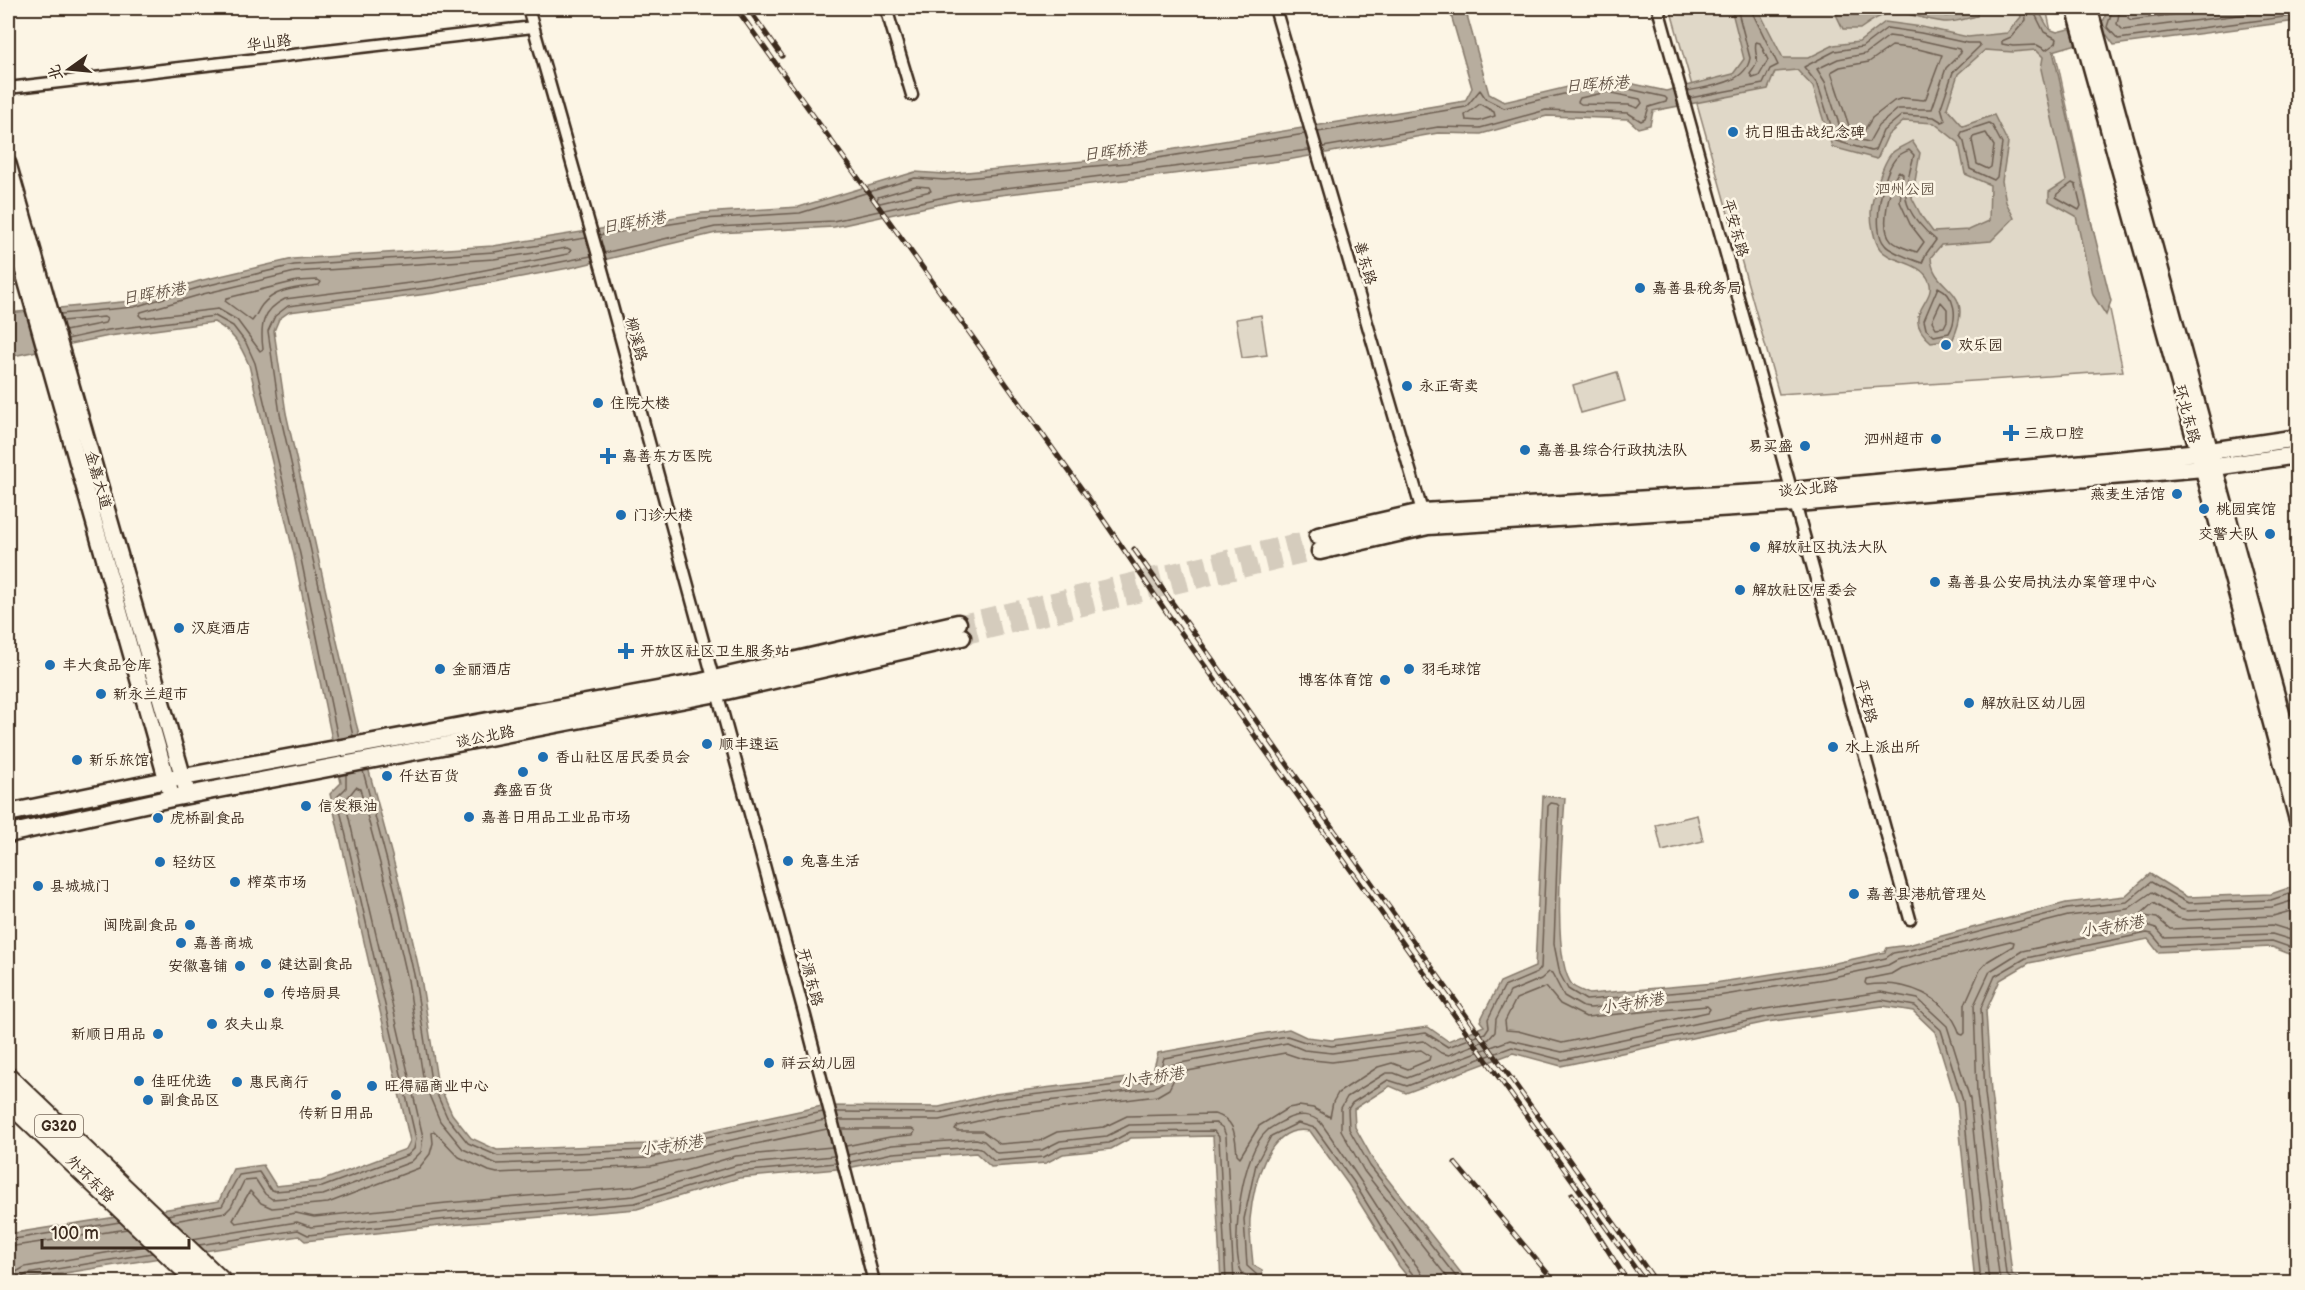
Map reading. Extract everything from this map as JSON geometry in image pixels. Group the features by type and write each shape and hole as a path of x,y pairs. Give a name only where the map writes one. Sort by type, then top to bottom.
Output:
{"highway":[{"name":"外环东路","path":"8,1078 200,1282"},
{"name":"外环东路","path":"8,1100 221,1282"}],"main road":[{"name":"谈公北路","path":"2207,460 2298,438"},
{"name":"谈公北路","path":"1319,544 1425,519 1795,497 2207,460 2298,455"},
{"name":"谈公北路","path":"8,834 180,797 330,759 715,686 960,630"},
{"name":"谈公北路","path":"8,813 175,778 330,759"}],"street":[{"name":"柳溪路","path":"528,8 603,273 715,686"},
{"path":"886,8 912,95"},
{"name":"善东路","path":"1275,8 1425,519"},
{"name":"平安东路","path":"1658,8 1795,497"},
{"name":"环北东路","path":"2083,12 2207,460 2298,774"},
{"name":"华山路","path":"8,88 534,27"},
{"name":"金嘉大道","path":"8,164 38,297 180,797"},
{"name":"金嘉大道","path":"8,216 38,297"},
{"name":"平安路","path":"1795,497 1910,919"},
{"name":"开源东路","path":"715,686 853,1196 874,1282"},
{"name":"环北东路","path":"2284,722 2298,822"}],"green space":[{"name":"泗州公园","path":"1670,8 2046,8 2123,371 1779,394"},
{"path":"1261,315 1267,355 1242,358 1236,319"},
{"path":"1617,372 1625,401 1581,413 1573,385"},
{"path":"1697,815 1703,841 1662,851 1656,825"}],"water":[{"path":"1449,8 1465,8 1489,94 1504,102 1606,78 1666,91 1733,74 1744,59 1731,8 1750,8 1759,11 1783,58 1808,58 1834,45 1859,42 1885,22 1968,37 2007,33 2021,17 2019,8 2037,8 2049,29 2057,32 2104,20 2107,8 2297,8 2297,21 2114,45 2107,35 2053,51 2111,301 2106,315 2093,295 2076,216 2049,201 2049,192 2066,181 2041,69 2043,57 2036,50 2013,52 1985,50 1958,74 1947,108 1963,126 1994,115 2008,143 2002,181 2006,202 2014,218 1991,241 1941,245 1931,257 1933,269 1957,299 1960,308 1959,321 1953,339 1931,342 1922,332 1918,324 1918,316 1930,289 1929,281 1920,270 1885,254 1880,249 1872,222 1873,200 1881,172 1889,157 1912,141 1920,153 1912,198 1933,232 1969,230 1989,221 1990,185 1965,174 1959,143 1934,123 1904,121 1888,135 1877,159 1832,147 1813,87 1797,70 1775,72 1768,89 1653,111 1650,125 1638,128 1628,119 1547,116 1481,134 1438,133 1287,160 959,200 834,227 716,233 574,267 435,293 289,312 279,319 274,331 286,413 356,723 401,889 421,978 437,1080 452,1114 471,1138 497,1150 647,1144 822,1106 939,1107 995,1094 1152,1075 1158,1053 1289,1029 1306,1037 1332,1040 1428,1027 1448,1041 1484,1026 1480,1021 1500,982 1535,967 1543,796 1565,798 1560,896 1562,951 1566,972 1573,986 1589,994 1715,983 1822,966 1885,952 1887,948 1908,945 2066,903 2125,896 2150,874 2187,897 2271,894 2297,885 2297,957 2272,947 2158,952 2148,939 2029,963 2000,980 1986,1011 1991,1093 2012,1274 2023,1282 1975,1282 1957,1103 1935,1032 1913,1011 1883,1006 1767,1022 1561,1066 1513,1053 1406,1093 1390,1086 1354,1109 1355,1127 1375,1163 1468,1282 1412,1282 1399,1266 1348,1184 1310,1131 1295,1131 1283,1136 1273,1146 1265,1160 1255,1190 1250,1236 1253,1265 1262,1270 1264,1282 1221,1282 1213,1136 1131,1138 1111,1149 1063,1154 1046,1163 991,1167 976,1153 893,1159 848,1168 739,1178 637,1209 449,1225 305,1241 299,1236 8,1282 8,1234 219,1201 233,1169 263,1165 276,1186 321,1181 406,1149 410,1141 330,794 341,783 294,555 249,365 243,351 231,335 214,322 109,336 8,357 8,313 132,301 199,281 293,259 493,246 702,213 799,207 915,172 945,174 1127,157 1465,101 1472,88"},
{"path":"1833,8 1978,8 1977,16 1952,22 1892,13 1873,20 1860,29 1843,29"}],"tunnel":[{"path":"958,623 1318,536"},
{"path":"962,637 1320,551"}],"railway":[{"path":"736,8 1094,506 1165,610 1645,1282"},
{"path":"748,8 782,56"},
{"path":"1134,549 1656,1282"},
{"path":"1455,1163 1555,1282"},
{"path":"1572,1194 1628,1282"}],"place":[{"name":"抗日阻击战纪念碑","path":"1733,132"},
{"name":"嘉善县税务局","path":"1640,288"},
{"name":"欢乐园","path":"1946,345"},
{"name":"永正寄卖","path":"1407,386"},
{"name":"住院大楼","path":"598,403"},
{"name":"三成口腔","path":"2011,433"},
{"name":"泗州超市","path":"1936,439"},
{"name":"易买盛","path":"1805,446"},
{"name":"嘉善县综合行政执法队","path":"1525,450"},
{"name":"嘉善东方医院","path":"608,456"},
{"name":"燕麦生活馆","path":"2177,494"},
{"name":"桃园宾馆","path":"2204,509"},
{"name":"门诊大楼","path":"621,515"},
{"name":"交警大队","path":"2270,534"},
{"name":"解放社区执法大队","path":"1755,547"},
{"name":"嘉善县公安局执法办案管理中心","path":"1935,582"},
{"name":"解放社区居委会","path":"1740,590"},
{"name":"汉庭酒店","path":"179,628"},
{"name":"开放区社区卫生服务站","path":"626,651"},
{"name":"丰大食品仓库","path":"50,665"},
{"name":"金丽酒店","path":"440,669"},
{"name":"羽毛球馆","path":"1409,669"},
{"name":"博客体育馆","path":"1385,680"},
{"name":"新永兰超市","path":"101,694"},
{"name":"解放社区幼儿园","path":"1969,703"},
{"name":"顺丰速运","path":"707,744"},
{"name":"水上派出所","path":"1833,747"},
{"name":"香山社区居民委员会","path":"543,757"},
{"name":"新乐旅馆","path":"77,760"},
{"name":"鑫盛百货","path":"523,772"},
{"name":"仟达百货","path":"387,776"},
{"name":"信发粮油","path":"306,806"},
{"name":"嘉善日用品工业品市场","path":"469,817"},
{"name":"虎桥副食品","path":"158,818"},
{"name":"兔喜生活","path":"788,861"},
{"name":"轻纺区","path":"160,862"},
{"name":"榨菜市场","path":"235,882"},
{"name":"县城城门","path":"38,886"},
{"name":"嘉善县港航管理处","path":"1854,894"},
{"name":"闽陇副食品","path":"190,925"},
{"name":"嘉善商城","path":"181,943"},
{"name":"健达副食品","path":"266,964"},
{"name":"安徽喜铺","path":"240,966"},
{"name":"传培厨具","path":"269,993"},
{"name":"农夫山泉","path":"212,1024"},
{"name":"新顺日用品","path":"158,1034"},
{"name":"祥云幼儿园","path":"769,1063"},
{"name":"佳旺优选","path":"139,1081"},
{"name":"惠民商行","path":"237,1082"},
{"name":"旺得福商业中心","path":"372,1086"},
{"name":"传新日用品","path":"336,1095"},
{"name":"副食品区","path":"148,1100"}],"water label":[{"name":"日晖桥港","path":"1597,85"},
{"name":"日晖桥港","path":"1115,152"},
{"name":"日晖桥港","path":"634,223"},
{"name":"日晖桥港","path":"154,294"},
{"name":"小寺桥港","path":"2112,927"},
{"name":"小寺桥港","path":"1632,1004"},
{"name":"小寺桥港","path":"1152,1078"},
{"name":"小寺桥港","path":"671,1146"}]}
